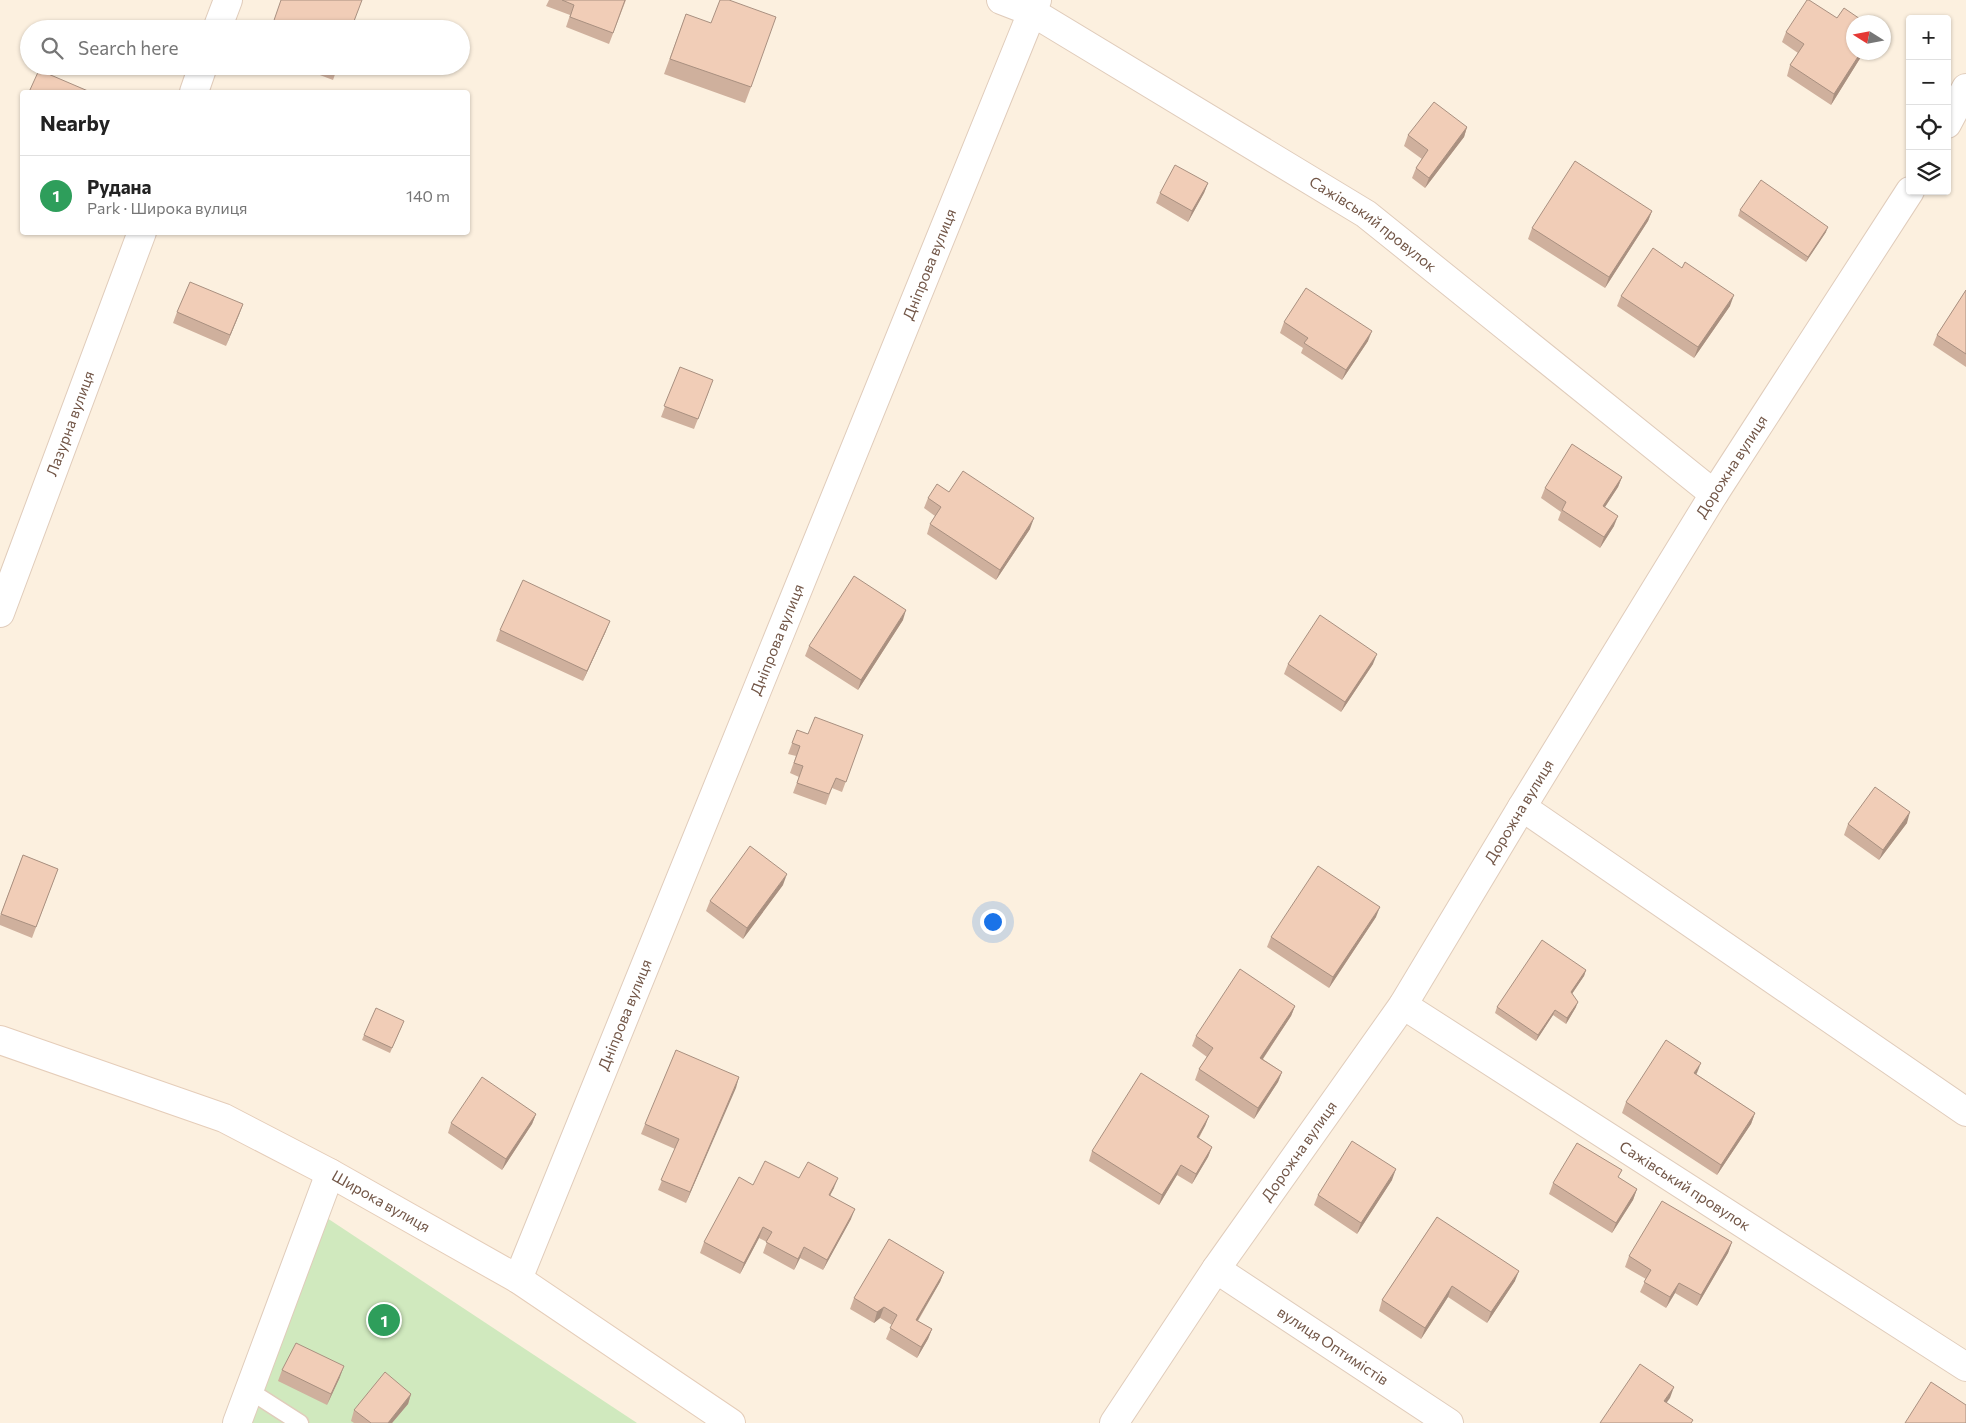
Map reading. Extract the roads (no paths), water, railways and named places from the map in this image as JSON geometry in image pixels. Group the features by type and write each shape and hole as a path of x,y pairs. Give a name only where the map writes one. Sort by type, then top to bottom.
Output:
{"street":[{"path":"220,20 228,0"},
{"name":"Сажівський провулок","path":"1001,0 1035,6 1366,214 1714,494"},
{"name":"Дніпрова вулиця","path":"518,1279 1035,6"},
{"path":"195,90 201,75"},
{"path":"1951,116 1966,88"},
{"name":"Дорожна вулиця","path":"1114,1423 1216,1269 1403,1005 1714,494 1907,195"},
{"name":"Лазурна вулиця","path":"0,613 141,235"},
{"path":"1522,807 1966,1112"},
{"name":"Сажівський провулок","path":"1403,1005 1966,1367"},
{"name":"Широка вулиця","path":"0,1040 224,1118 330,1173 518,1279 731,1423"},
{"path":"237,1423 330,1173"},
{"name":"вулиця Оптимістів","path":"1216,1269 1449,1423"}],"lane":[{"path":"250,1390 300,1423"}],"place":[{"name":"Рудана","path":"384,1320"}]}
